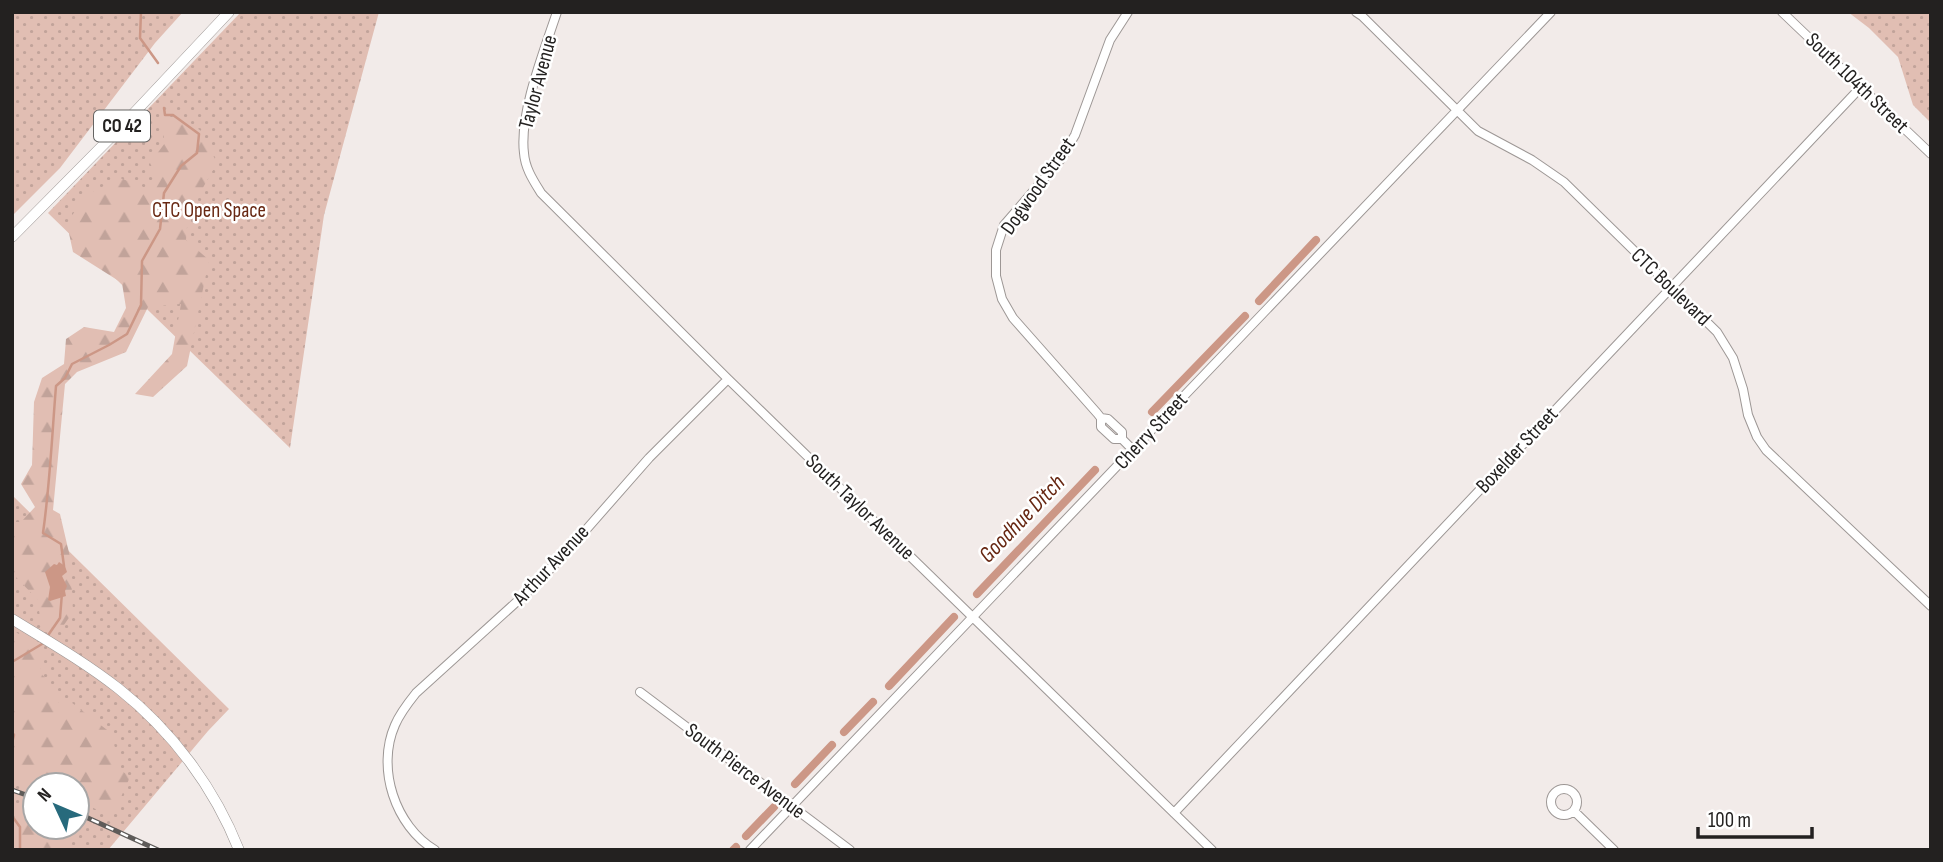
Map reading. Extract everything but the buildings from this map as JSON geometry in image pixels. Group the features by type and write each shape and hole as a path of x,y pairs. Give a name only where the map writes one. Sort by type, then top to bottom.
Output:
{"main road":[{"name":"CO 42","path":"12,237 229,12"},
{"path":"12,618 96,672 133,701 174,743 211,793 239,850"}],"street":[{"name":"Taylor Avenue","path":"524,153 523,124 557,12"},
{"name":"Dogwood Street","path":"1128,12 1110,40 1075,135 1061,159 1004,225 996,250 996,276 1002,299 1013,318 1101,418 1101,427 1114,439 1122,439 1133,450"},
{"name":"CTC Boulevard","path":"1356,12 1478,131 1532,160 1564,182 1717,332 1733,358 1748,415 1766,450 1931,606"},
{"name":"Cherry Street","path":"750,850 1551,12"},
{"name":"South 104th Street","path":"1782,12 1931,154"},
{"name":"Boxelder Street","path":"1174,813 1861,87"},
{"name":"South Taylor Avenue","path":"524,153 531,177 548,202 1212,850"},
{"name":"Arthur Avenue","path":"435,850 418,837 399,812 392,795 388,756 390,737 404,708 416,693 535,584 649,458 727,379"},
{"name":"South Pierce Avenue","path":"640,692 850,850"},
{"path":"1574,811 1614,850"}],"green space":[{"path":"12,12 183,12 155,43 60,168 12,216"},
{"name":"CTC Open Space","path":"241,12 379,12 324,215 290,448 48,213"},
{"path":"1848,12 1931,12 1931,123 1913,105 1898,57 1869,28"},
{"path":"183,118 201,131 217,163 188,214 186,240 209,260 187,366 153,397 135,394 172,354 181,304 148,307 126,352 77,372 65,384 53,510 60,514 70,557 73,612 59,632 41,622 37,599 12,573 12,522 21,522 35,507 21,484 32,465 34,402 42,378 64,364 66,339 84,327 114,332 126,308 122,283 73,252 67,224 84,196 120,178 151,190 159,181 150,163 165,143 160,119"},
{"path":"12,495 229,709 108,850 12,850"},
{"path":"12,630 43,648 40,672 57,692 54,704 67,699 111,733 121,770 130,777 112,817 91,807 91,771 21,771 21,783 12,780"},
{"path":"12,810 21,810 21,841 69,843 62,850 12,850"}],"shaded area":[{"path":"59,562 65,566 67,572 62,576 67,586 66,596 50,601 50,587 45,572"}],"waterway":[{"path":"141,12 140,38 158,63"},
{"path":"64,566 61,544 43,533 56,386 65,378 72,364 127,334 141,305 142,261 160,229 164,193 181,166 197,153 199,134 173,115 165,115 164,108"},
{"name":"Goodhue Ditch","path":"1259,301 1316,240"},
{"name":"Goodhue Ditch","path":"1152,412 1245,316"},
{"name":"Goodhue Ditch","path":"977,594 1095,470"},
{"path":"12,662 42,644 60,618 62,593"},
{"name":"Goodhue Ditch","path":"889,686 954,617"},
{"name":"Goodhue Ditch","path":"844,732 873,702"},
{"path":"12,732 12,743"},
{"name":"Goodhue Ditch","path":"795,784 832,745"},
{"name":"Goodhue Ditch","path":"746,836 774,807"},
{"path":"12,816 20,827 20,850"},
{"name":"Goodhue Ditch","path":"733,850 736,847"}],"railway":[{"path":"12,790 21,793"},
{"path":"91,819 158,850"}]}
